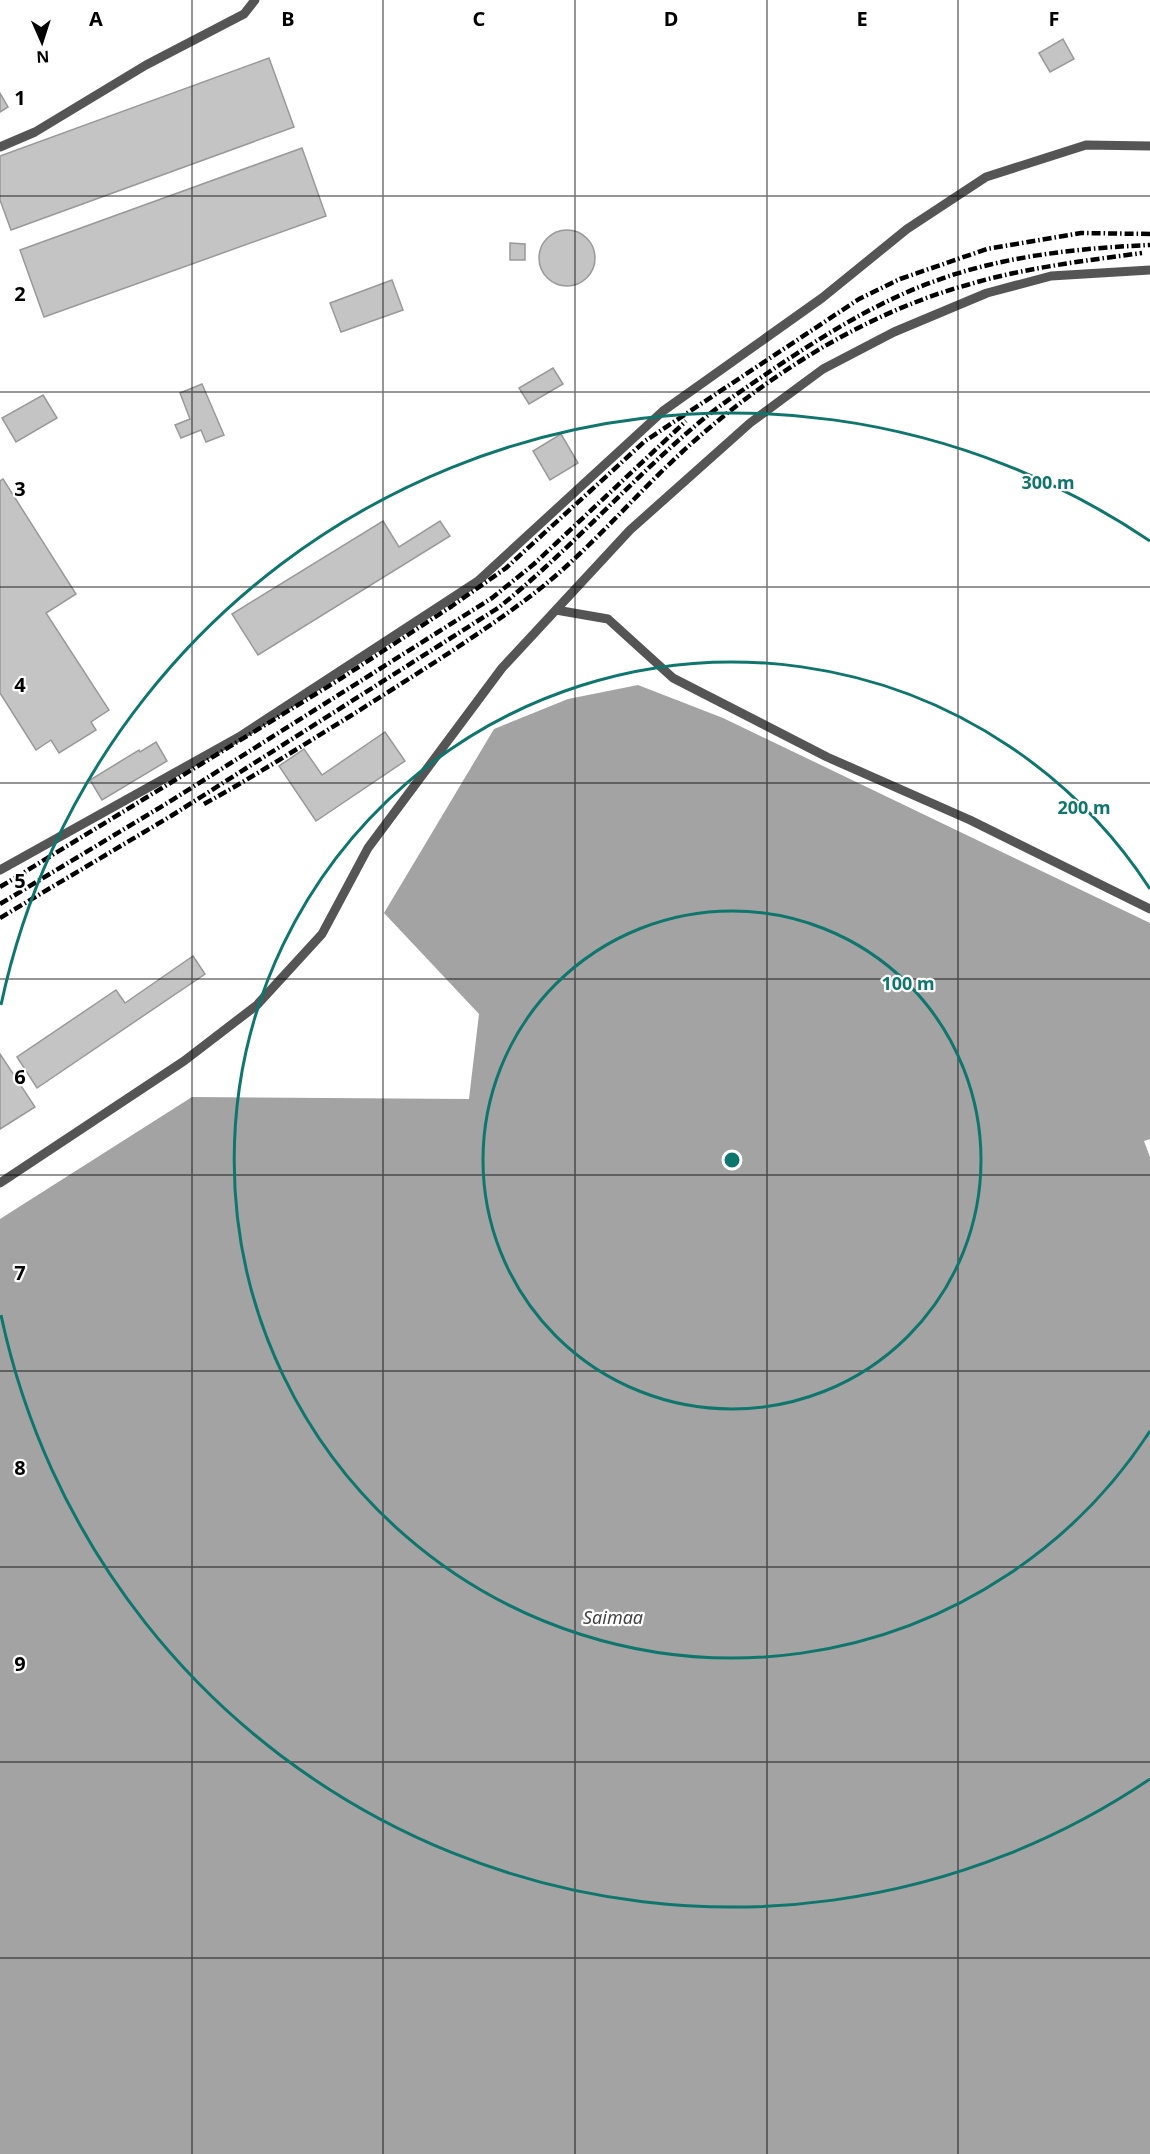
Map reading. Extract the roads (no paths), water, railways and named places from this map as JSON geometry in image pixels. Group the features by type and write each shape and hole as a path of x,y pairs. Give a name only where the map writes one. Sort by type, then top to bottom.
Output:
{"lane":[{"path":"0,147 35,132 146,65 244,14 255,0"},
{"path":"0,870 239,737 478,581 663,411 822,298 907,229 986,177 1086,145 1150,146"},
{"path":"0,1183 184,1061 257,1005 322,934 368,848 502,668 630,530 750,423 823,369 894,332 987,293 1051,276 1150,270"},
{"path":"555,610 608,619 673,678 827,757 969,820 1150,909"}],"water":[{"name":"Saimaa","path":"638,685 723,718 1150,923 1150,1139 1144,1141 1150,1157 1150,2154 0,2154 0,1219 192,1097 469,1099 479,1014 384,913 494,729 568,699"}],"railway":[{"path":"0,887 337,681 452,606 506,568 645,441 859,299 900,279 987,249 1081,233 1150,234"},
{"path":"0,918 171,816 498,608 549,564 645,471 704,418 831,332 913,289 961,272 1041,255 1096,248 1150,245"},
{"path":"204,804 398,686 466,642 532,595 571,562 662,471 712,426 779,375 815,352 889,313 967,285 1031,270 1142,253"},
{"path":"0,904 169,802 492,598 534,564 686,421"}]}
